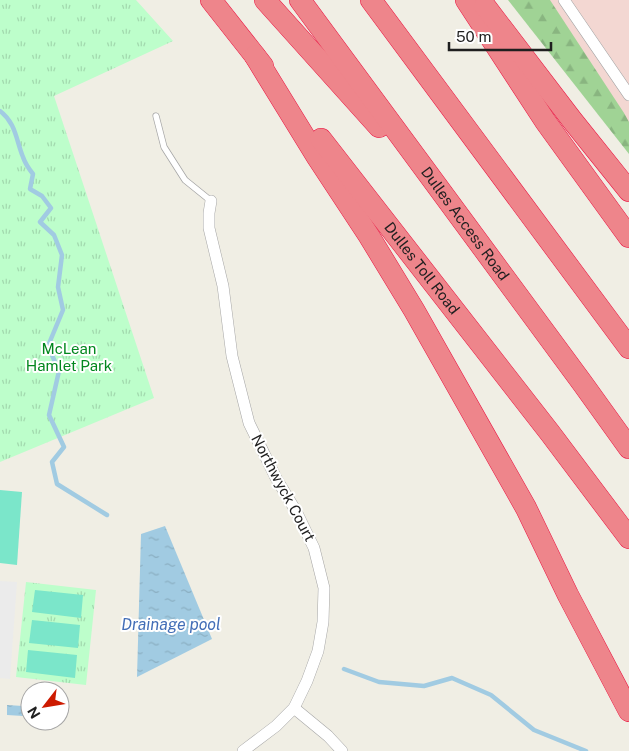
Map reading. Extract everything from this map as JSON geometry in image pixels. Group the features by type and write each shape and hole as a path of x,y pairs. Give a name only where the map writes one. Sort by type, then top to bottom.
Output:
{"highway":[{"name":"Dulles Toll Road","path":"211,0 550,433 629,538"},
{"path":"265,0 482,246"},
{"name":"Dulles Access Road","path":"300,0 629,448"},
{"path":"371,0 629,348"},
{"path":"466,0 545,121 629,238"},
{"path":"480,0 629,191"},
{"path":"255,56 414,310 526,508 568,595 629,712"}],"street":[{"path":"564,0 629,95"},
{"name":"Northwyck Court","path":"211,201 208,228 223,286 232,356 249,423 314,548 324,588 323,622 318,651 307,681 294,708 276,726 243,751"},
{"path":"294,708 328,736 342,751"}],"lane":[{"path":"156,116 164,146 185,180 211,201"}],"shaded area":[{"path":"526,0 629,0 629,144"},
{"path":"0,581 17,582 10,679 0,678"}],"green space":[{"name":"McLean Hamlet Park","path":"0,0 136,0 173,41 54,96 154,398 0,462"},
{"path":"508,0 550,0 629,122 629,154"},
{"path":"0,490 22,492 17,565 0,563"},
{"path":"26,582 96,590 86,685 70,683 70,681 16,677"},
{"path":"35,590 83,595 81,618 32,612"},
{"path":"32,620 80,625 78,648 29,643"},
{"path":"28,650 77,655 75,678 26,672"}],"water":[{"name":"Drainage pool","path":"165,526 212,639 137,677 141,534"},
{"path":"7,705 20,706 20,716 7,715"}],"waterway":[{"path":"0,111 12,126 27,166 33,174 30,189 42,196 51,208 40,222 54,235 62,255 58,287 63,310 48,346 59,371 49,415 64,447 52,462 57,484 107,515"},
{"path":"344,669 379,682 424,686 452,678 491,695 534,730 586,751"}]}
